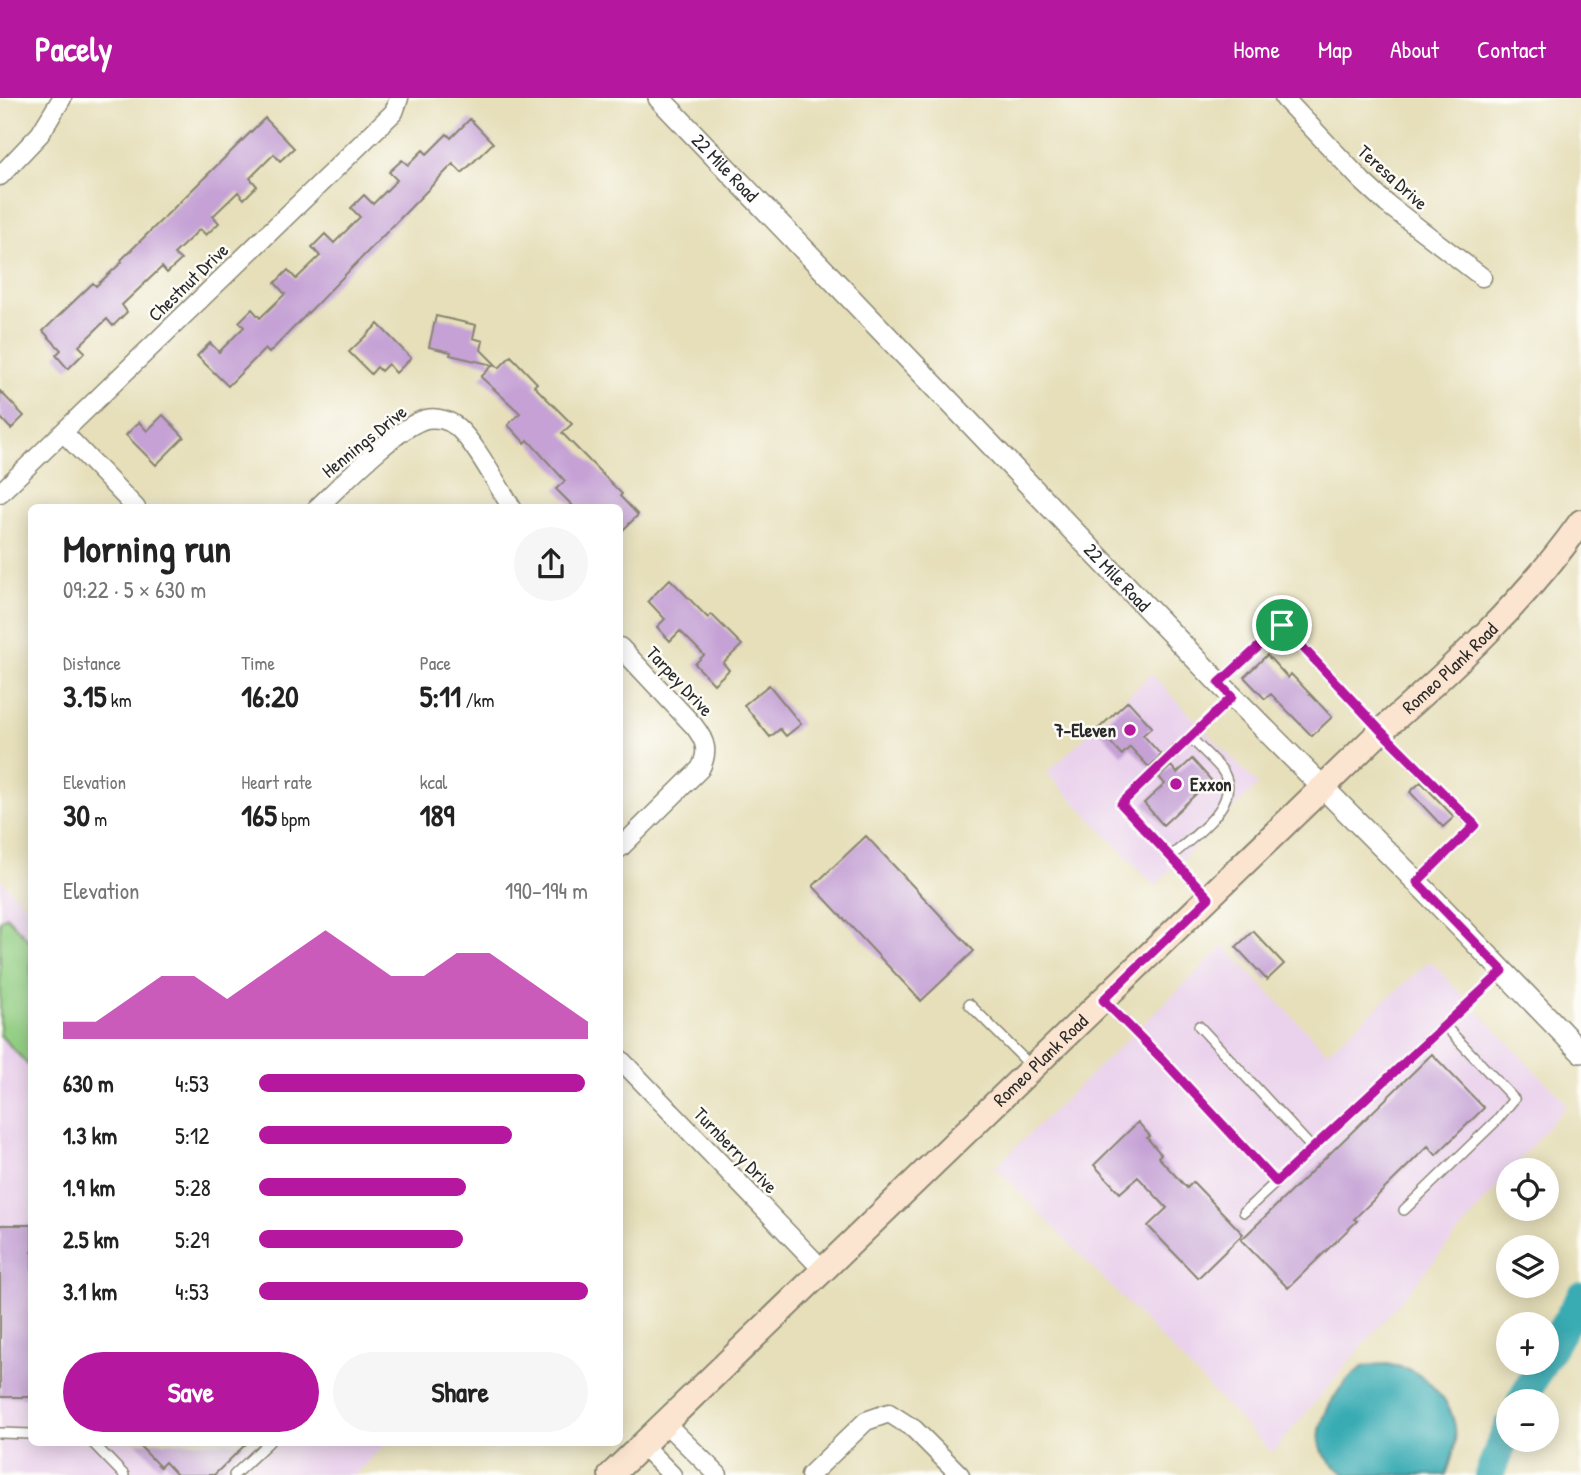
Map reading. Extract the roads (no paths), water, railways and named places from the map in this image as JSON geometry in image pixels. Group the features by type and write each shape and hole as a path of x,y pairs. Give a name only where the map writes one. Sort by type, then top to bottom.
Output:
{"main road":[{"name":"Romeo Plank Road","path":"611,1475 1381,731 1454,667 1545,569 1581,522"}],"street":[{"path":"0,176 40,134 62,98"},
{"name":"Chestnut Drive","path":"0,493 394,112 399,98"},
{"name":"22 Mile Road","path":"659,98 1226,690 1578,1049"},
{"name":"Teresa Drive","path":"1284,98 1362,181 1482,277"},
{"name":"Hennings Drive","path":"321,504 395,438 418,422 430,418 442,419 455,425 467,438 509,504"},
{"path":"63,432 132,504"},
{"name":"Tarpey Drive","path":"623,650 702,735 706,746 706,756 700,769 623,845"},
{"name":"Turnberry Drive","path":"623,1062 823,1270"},
{"path":"810,1475 866,1421 889,1413 914,1429 960,1475"},
{"path":"665,1423 718,1475"},
{"path":"642,1445 672,1475"}],"lane":[{"path":"1209,898 1121,804 1191,738 1226,690 1282,625 1381,731 1475,825 1417,882"},
{"path":"1171,858 1219,811 1226,801 1228,791 1222,771 1191,738"},
{"path":"1244,1212 1503,971"},
{"path":"1103,1000 1163,1060 1276,1182"},
{"path":"969,1004 1032,1068"},
{"path":"1404,1210 1496,1121 1514,1099 1444,1025"},
{"path":"1199,1026 1312,1148"},
{"path":"0,1433 28,1434"},
{"path":"96,1446 124,1475"},
{"path":"234,1475 265,1446"}],"water":[{"path":"1387,1364 1408,1369 1423,1378 1448,1406 1454,1422 1455,1442 1446,1475 1346,1475 1325,1455 1321,1447 1321,1426 1337,1392 1361,1368"}],"waterway":[{"path":"1559,1335 1581,1297"},
{"path":"1528,1389 1536,1375"},
{"path":"1489,1475 1498,1452"}],"place":[{"name":"7-Eleven","path":"1130,730"},
{"name":"Exxon","path":"1176,784"}]}
